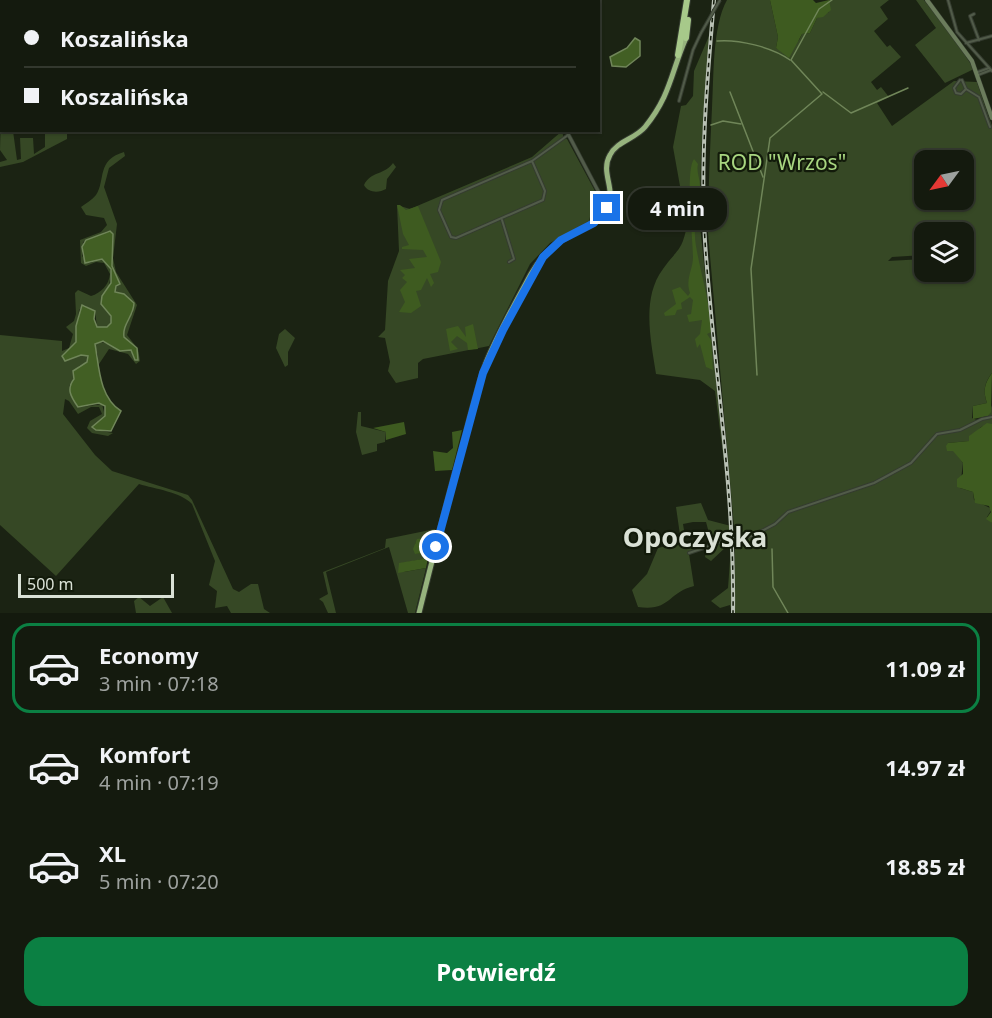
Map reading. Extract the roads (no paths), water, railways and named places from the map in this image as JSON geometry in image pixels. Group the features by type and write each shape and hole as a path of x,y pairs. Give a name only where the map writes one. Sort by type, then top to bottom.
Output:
{"highway":[{"path":"678,55 686,38 689,0"},
{"path":"419,613 452,481 487,362 530,276 543,257 561,240 594,223 607,208 612,196 606,169 608,157 619,145 640,132 659,107 672,82 689,0"}],"main road":[{"path":"927,0 964,48 978,74 992,118"}],"street":[{"path":"679,101 693,50 720,0"},
{"path":"948,0 955,28 966,44 991,70 978,74"},
{"path":"974,14 970,16 980,40"},
{"path":"966,44 992,36"},
{"path":"966,89 961,94 955,92 954,88 961,80 966,89 979,97 990,127"},
{"path":"532,161 545,191 545,197 540,202 453,238 439,210 439,203 445,198 532,161 567,133 607,208"},
{"path":"502,218 514,259 509,262"},
{"path":"689,553 727,540 752,536 775,524 788,512 874,483 911,463 937,434 960,430 982,419 992,417"}],"waterway":[{"path":"757,375 751,269 770,138 822,94 791,60 819,9 832,0"},
{"path":"717,41 735,41 755,45 774,51 790,60"},
{"path":"823,92 851,113 908,88"},
{"path":"730,92 763,177"},
{"path":"711,125 723,121 741,124"},
{"path":"772,549 773,587 788,613"}],"railway":[{"path":"714,0 703,181 705,241 731,520 733,613"}],"district":[{"name":"Opoczyska","path":"695,536"}],"park label":[{"name":"ROD \"Wrzos\"","path":"782,162"}]}
